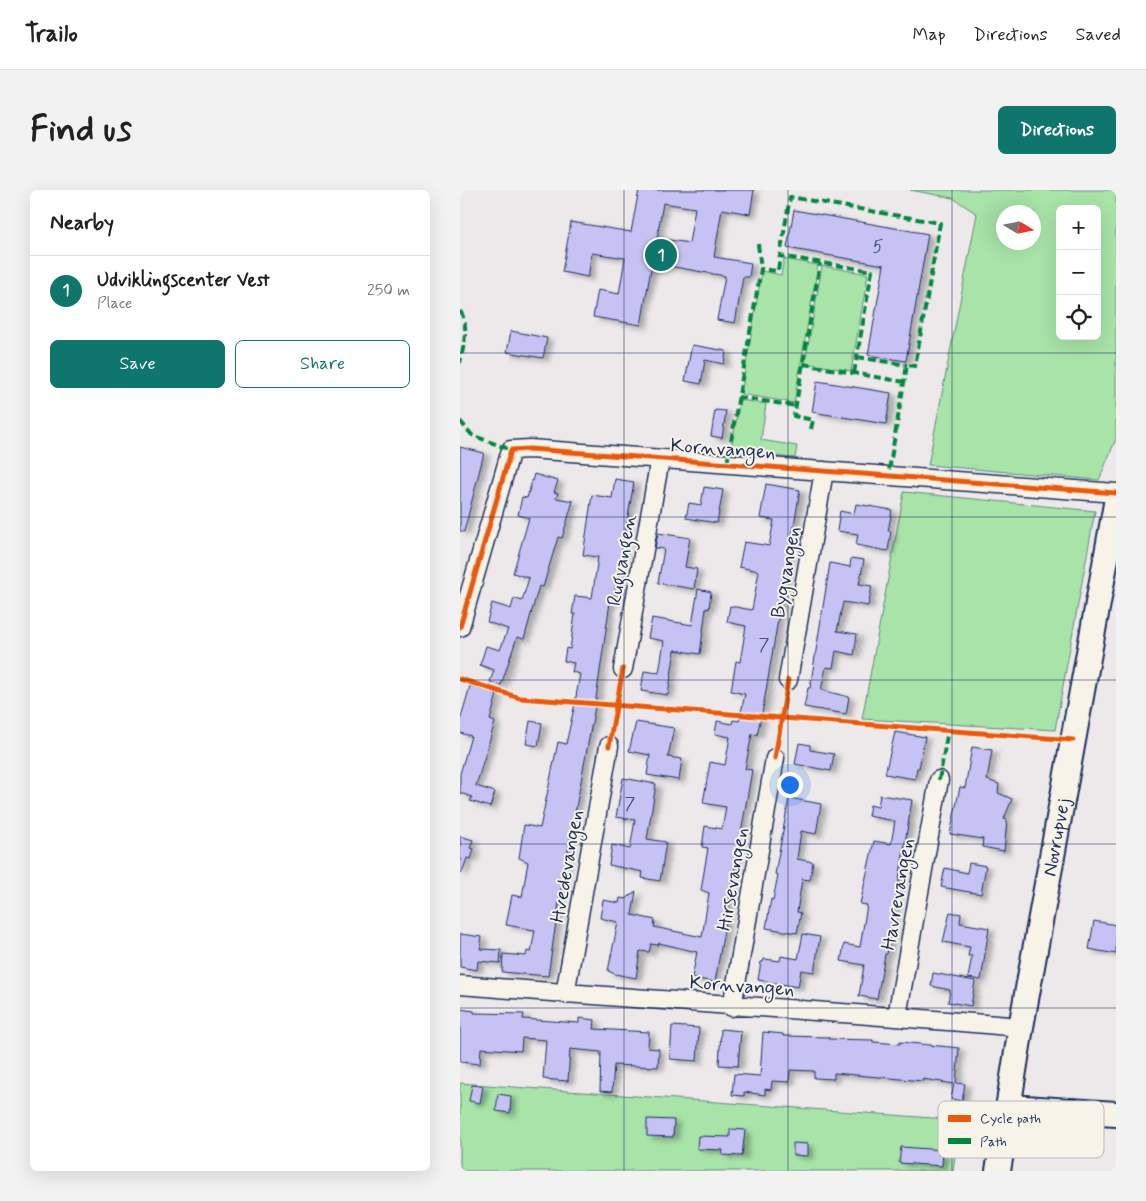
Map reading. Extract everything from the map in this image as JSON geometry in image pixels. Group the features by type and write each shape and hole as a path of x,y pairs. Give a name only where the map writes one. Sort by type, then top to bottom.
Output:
{"street":[{"name":"Kornvangen","path":"460,627 511,450 530,449 660,458 1116,493"},
{"name":"Rugvangen","path":"623,669 660,458"},
{"name":"Bygvangen","path":"788,680 824,471"},
{"name":"Novrupvej","path":"1009,1101 1116,504"},
{"name":"Hvedevangen","path":"565,994 609,746"},
{"name":"Hirsevangen","path":"732,1007 774,758"},
{"name":"Havrevangen","path":"896,1016 940,780"},
{"name":"Kornvangen","path":"460,985 732,1007 896,1016 1021,1027"},
{"name":"Novrupvej","path":"998,1171 1000,1158"}],"green space":[{"path":"910,190 1116,190 1116,439 1099,480 928,465 977,214 953,198"},
{"path":"784,259 818,265 794,403 741,394 762,271 781,275"},
{"path":"822,266 868,274 851,371 805,363"},
{"path":"740,400 766,404 761,440 797,446 795,458 730,453"},
{"path":"904,492 1095,511 1055,730 862,719"},
{"path":"460,1083 938,1118 938,1158 955,1158 953,1171 460,1171"}],"building":[{"path":"639,190 754,190 750,214 722,209 714,257 751,263 749,277 743,277 735,323 717,320 725,276 652,263 641,325 593,317 598,290 619,294 625,258 592,253 588,277 562,272 571,222 631,232","holes":["663,203 695,208 689,243 657,238"]},
{"path":"794,210 928,234 906,361 868,355 884,265 787,248"},
{"path":"511,331 547,338 543,358 507,352"},
{"path":"692,345 726,351 724,364 705,360 701,384 685,381"},
{"path":"817,381 891,393 886,424 812,412"},
{"path":"715,410 726,411 722,438 711,436"},
{"path":"460,447 484,453 464,532 460,531"},
{"path":"534,474 558,481 554,492 558,493 556,498 573,501 562,538 558,537 543,587 539,586 524,639 517,637 501,685 490,682 494,670 480,665 486,646 500,650 508,629 487,622 492,603 511,609 514,598 522,601 529,578 513,573 529,518 518,515 522,497 527,498"},
{"path":"615,479 634,482 613,602 610,602 594,712 562,882 548,976 502,972 503,954 526,956 527,951 531,952 535,930 506,925 512,895 522,897 528,862 519,858 524,825 540,828 558,742 566,744 574,708 580,674 572,672 574,663 564,661 566,648 570,649 575,614 572,614 575,596 592,598 598,557 583,555 592,495 612,498"},
{"path":"766,484 800,490 763,708 757,735 752,734 745,769 752,770 715,982 692,978 697,952 659,943 658,945 651,944 649,952 640,951 636,978 615,974 608,971 618,922 600,918 603,900 619,903 620,898 626,899 636,891 632,915 655,920 654,927 702,937 709,893 701,890 708,848 702,847 705,826 722,829 726,807 703,803 710,762 725,765 730,737 715,734 717,721 732,724 733,720 739,721 745,694 731,691 736,661 740,662 746,626 727,622 730,606 752,610 759,571 739,567 744,542 769,546 774,520 760,518"},
{"path":"704,487 723,490 717,523 686,518 689,503 701,505"},
{"path":"856,504 892,510 888,531 891,531 888,551 856,545 858,534 837,531 840,511 854,514"},
{"path":"658,533 690,538 685,567 697,569 694,589 658,583 664,549 655,548"},
{"path":"851,558 864,560 859,584 872,586 868,606 843,602 837,631 857,634 854,655 836,651 833,668 826,667 821,690 849,697 846,714 804,707 808,688 810,688 830,563 850,567"},
{"path":"698,589 711,592 709,609 706,608 700,654 675,650 668,695 641,691 644,671 659,673 664,641 648,638 652,618 692,625"},
{"path":"470,686 497,694 490,720 495,722 476,786 495,792 490,807 470,801 472,797 460,793 460,774 471,736 460,733 460,721"},
{"path":"530,721 542,723 538,746 526,744"},
{"path":"636,722 674,728 668,757 682,759 679,780 647,775 650,755 629,751"},
{"path":"895,732 925,737 915,779 885,774"},
{"path":"799,743 810,745 810,750 834,754 831,771 795,764"},
{"path":"972,747 992,750 987,780 999,784 998,793 1012,799 1004,819 1007,820 1004,851 982,847 983,839 950,834 960,787 965,788"},
{"path":"623,778 656,784 647,839 666,842 660,881 642,878 643,872 609,865 612,845 630,849 635,820 616,817"},
{"path":"880,795 912,800 887,954 885,954 877,999 859,996 864,965 841,961 844,944 860,947 867,905 860,904 874,841 891,844 895,821 868,816 870,805 878,807"},
{"path":"789,798 821,804 816,834 801,831 797,859 813,862 810,880 802,879 797,912 801,913 797,933 766,928 771,899 773,900 778,875 775,874"},
{"path":"460,836 473,840 470,848 474,849 471,859 467,858 462,873 460,872"},
{"path":"969,863 986,866 981,894 941,887 945,868 967,873"},
{"path":"950,912 961,914 960,923 989,928 981,980 968,978 972,956 968,956 970,947 943,942"},
{"path":"1094,921 1116,925 1116,954 1089,949"},
{"path":"460,934 482,937 480,949 501,950 500,963 478,961 477,970 460,967"},
{"path":"803,934 820,937 814,972 801,970 798,987 758,980 761,962 764,959 780,961 781,956 798,959"},
{"path":"933,973 975,981 971,1006 948,1002 950,990 931,986"},
{"path":"460,1009 474,1011 474,1013 524,1014 523,1019 579,1023 579,1018 595,1020 594,1029 649,1032 648,1048 659,1049 658,1067 614,1065 612,1092 600,1091 601,1052 570,1049 568,1081 543,1079 546,1040 522,1038 521,1051 481,1048 480,1064 460,1062"},
{"path":"672,1026 699,1028 697,1061 670,1059"},
{"path":"721,1029 741,1031 738,1066 719,1065"},
{"path":"763,1032 783,1034 783,1036 873,1040 873,1042 900,1044 900,1042 959,1048 956,1083 965,1084 962,1101 951,1099 954,1084 923,1079 923,1081 834,1073 834,1079 814,1078 814,1071 790,1070 789,1082 772,1081 771,1090 765,1089 765,1095 744,1092 744,1096 732,1095 734,1074 760,1076"},
{"path":"472,1085 483,1086 480,1103 469,1101"},
{"path":"498,1094 511,1096 510,1113 496,1111"},
{"path":"647,1119 674,1120 673,1137 647,1136"},
{"path":"730,1129 745,1130 742,1156 722,1155 723,1150 697,1149 698,1136 730,1137"},
{"path":"793,1143 808,1144 808,1156 793,1155"},
{"path":"901,1147 938,1150 938,1158 942,1158 942,1166 899,1163"}],"marked path":[{"path":"854,373 872,271 780,256 790,197 940,223 915,366 907,365 888,476"},
{"path":"758,244 761,269"},
{"path":"727,464 761,269 778,271 780,256"},
{"path":"811,429 813,420 794,416 820,263"},
{"path":"460,311 465,323 460,363"},
{"path":"857,357 907,365"},
{"path":"803,364 904,382"},
{"path":"738,397 796,406"},
{"path":"460,421 472,435 511,450"},
{"path":"939,780 948,730"}],"cycle path":[{"path":"460,627 511,450 530,449 1116,493"},
{"path":"609,746 623,669"},
{"path":"460,679 520,698 1073,740"},
{"path":"775,758 788,680"}],"place":[{"name":"Udviklingscenter Vest","path":"661,255"}]}
